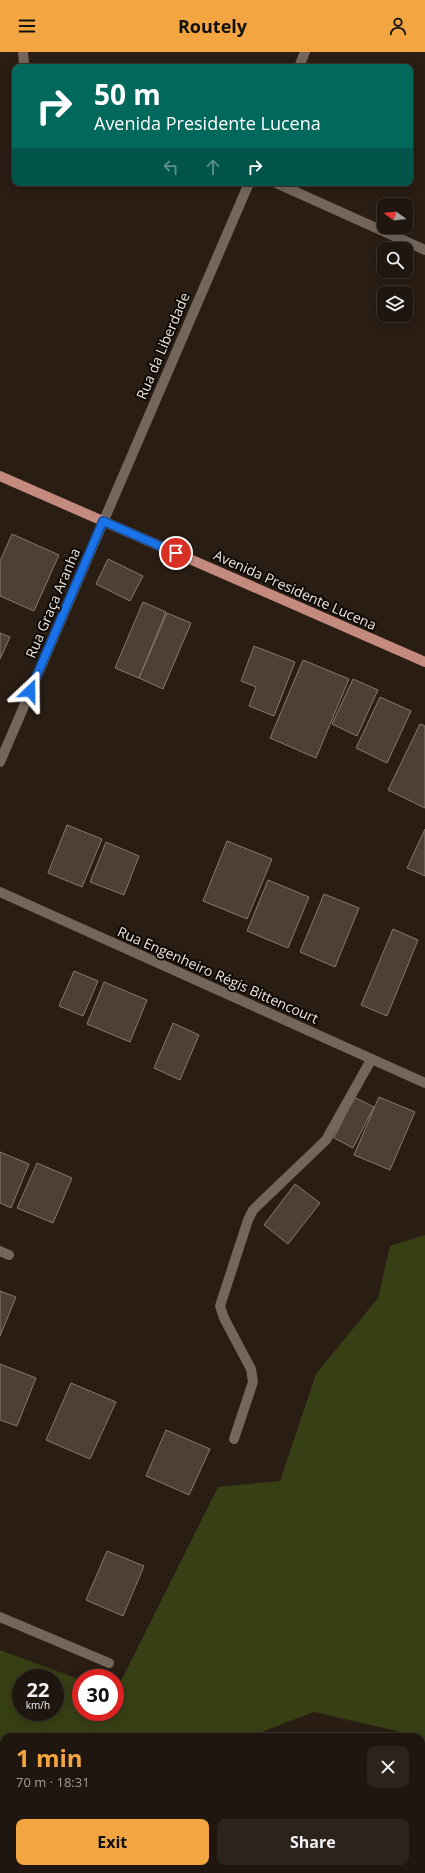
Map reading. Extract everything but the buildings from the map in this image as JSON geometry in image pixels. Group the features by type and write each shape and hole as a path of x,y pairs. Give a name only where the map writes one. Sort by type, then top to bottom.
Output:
{"main road":[{"name":"Avenida Presidente Lucena","path":"0,476 425,662"}],"street":[{"path":"23,52 24,64"},
{"path":"300,64 305,52"},
{"name":"Rua da Liberdade","path":"103,521 248,186"},
{"path":"283,186 425,250"},
{"name":"Rua Graça Aranha","path":"0,762 103,521"},
{"name":"Rua Engenheiro Régis Bittencourt","path":"0,892 425,1083"},
{"path":"234,1439 253,1382 251,1369 224,1318 220,1306 248,1220 253,1210 326,1140 371,1060"},
{"path":"0,1617 109,1663"}],"green space":[{"path":"425,1235 425,1733 396,1733 397,1731 314,1712 259,1733 0,1733 0,1650 51,1669 12,1669 12,1721 64,1721 64,1674 72,1677 72,1721 124,1721 124,1675 218,1487 280,1481 316,1374 378,1298 390,1246"}],"route":[{"path":"30,691 103,521 176,553"}]}
